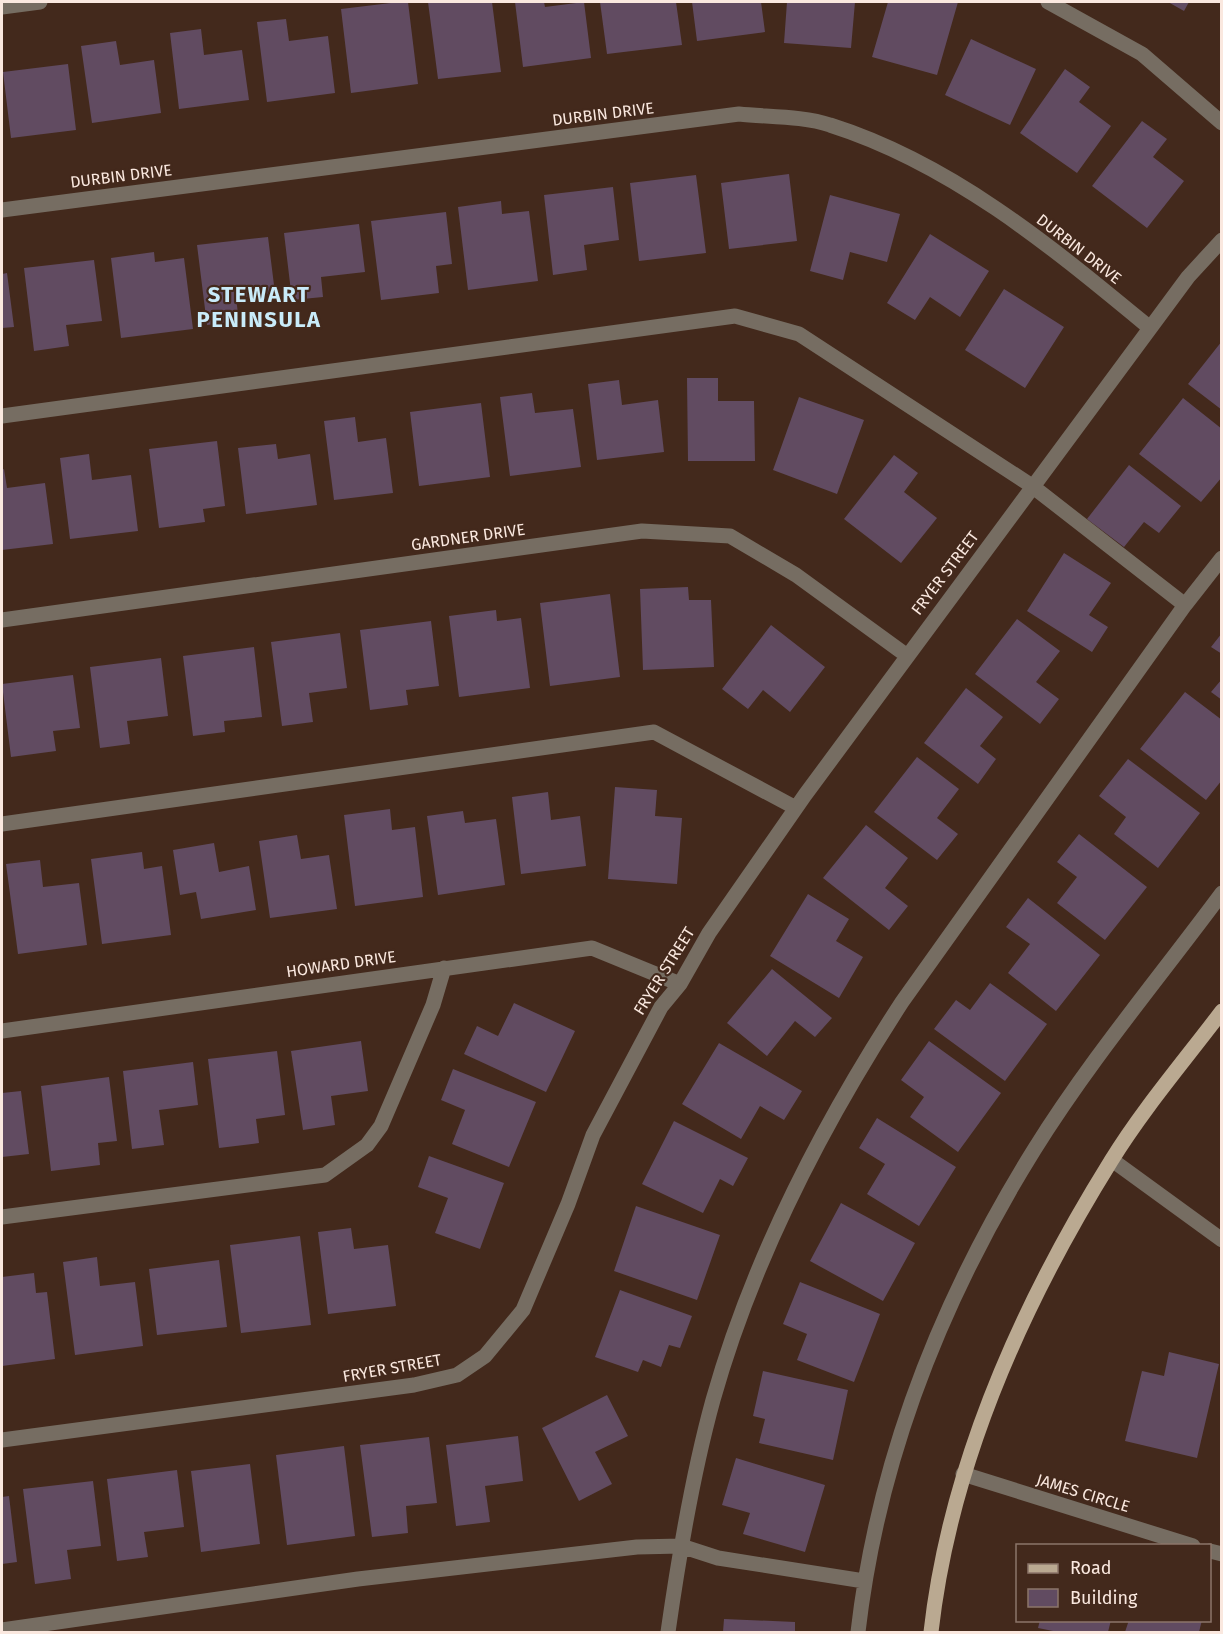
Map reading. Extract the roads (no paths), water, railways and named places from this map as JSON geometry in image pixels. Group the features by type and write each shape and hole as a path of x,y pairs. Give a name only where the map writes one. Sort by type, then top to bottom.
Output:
{"main road":[{"path":"931,1632 937,1578 963,1474 999,1376 1037,1293 1112,1160 1221,1011"}],"street":[{"path":"2,7 40,2"},
{"path":"1048,2 1142,54 1221,123"},
{"name":"DURBIN DRIVE","path":"2,210 739,114 828,124 915,160 962,185 1063,256 1150,328"},
{"name":"FRYER STREET","path":"2,1440 414,1385 457,1375 485,1356 523,1310 568,1204 593,1135 661,1007 680,984 709,933 906,655 1188,277 1221,240"},
{"path":"2,416 735,316 799,334 1032,486 1185,605"},
{"name":"GARDNER DRIVE","path":"2,620 642,531 730,536 796,575 906,655"},
{"path":"668,1632 681,1546 713,1400 739,1319 785,1208 854,1077 902,1002 1185,605 1221,558"},
{"path":"2,824 654,732 796,808"},
{"path":"858,1632 864,1581 897,1441 931,1348 974,1255 1034,1150 1067,1101 1221,893"},
{"name":"HOWARD DRIVE","path":"2,1030 592,948 680,984"},
{"path":"2,1217 325,1175 367,1145 381,1126 433,1005 444,968"},
{"path":"1112,1160 1221,1240"},
{"name":"JAMES CIRCLE","path":"963,1474 1190,1544"},
{"path":"2,1630 29,1630 358,1579 637,1547 681,1546 718,1558 864,1581"}],"district":[{"name":"STEWART PENINSULA","path":"259,306"}]}
